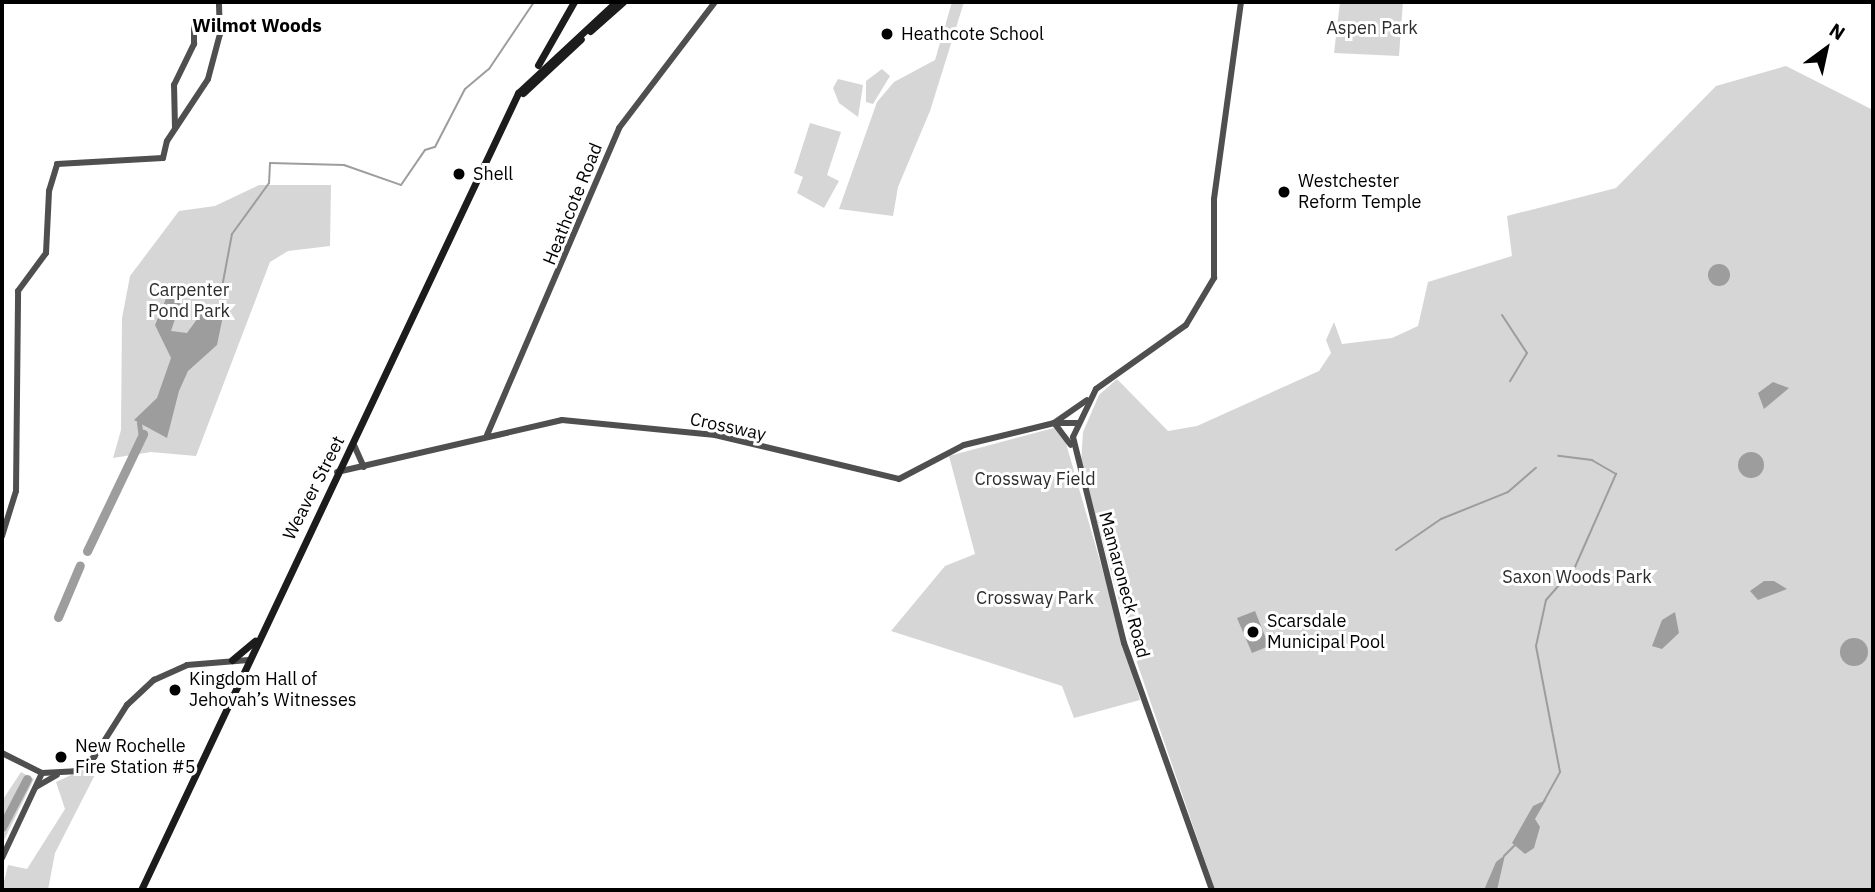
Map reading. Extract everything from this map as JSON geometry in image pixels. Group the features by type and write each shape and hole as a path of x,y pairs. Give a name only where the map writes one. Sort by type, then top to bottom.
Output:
{"main road":[{"path":"530,76 574,2"},
{"path":"603,2 608,12"},
{"name":"Weaver Street","path":"515,101 616,2"},
{"name":"Weaver Street","path":"141,890 337,472 354,445 445,237 515,101 530,76 623,2"},
{"path":"232,660 260,635"}],"street":[{"path":"2,536 16,491 18,291 47,247 49,191 60,160 163,158 175,130 206,87 219,2"},
{"name":"Heathcote Road","path":"487,435 619,128 715,2"},
{"name":"Mamaroneck Road","path":"1212,890 1124,643 1075,458 1077,423 1089,398 1113,373 1186,325 1214,278 1214,199 1241,2"},
{"path":"175,130 174,85 193,48 194,25 218,18"},
{"path":"1075,458 1067,433 1054,423 1089,398"},
{"name":"Crossway","path":"337,472 487,435 562,421 675,430 885,480 905,477 964,445 1054,423 1077,423"},
{"path":"354,445 364,467"},
{"path":"35,786 94,757 127,705 154,680 187,665 249,660"},
{"path":"2,752 24,766 42,773 58,774"},
{"path":"24,766 35,786"},
{"path":"2,858 42,773"}],"green space":[{"path":"952,2 964,2 930,111 898,187 893,216 839,209 877,102 894,82 935,60"},
{"name":"Aspen Park","path":"1340,2 1403,2 1399,56 1334,53"},
{"name":"Saxon Woods Park","path":"1786,66 1873,110 1873,890 1215,890 1132,648 1081,463 1083,432 1099,395 1117,379 1168,431 1197,426 1319,371 1331,353 1326,340 1334,322 1342,344 1392,338 1418,326 1428,282 1512,256 1507,216 1616,188 1716,86"},
{"path":"882,69 890,76 873,104 866,102 866,81"},
{"path":"838,79 863,85 858,117 839,103 833,88"},
{"path":"810,123 841,132 827,175 839,181 824,208 797,193 803,177 794,173"},
{"name":"Carpenter Pond Park","path":"259,185 331,185 330,246 288,251 270,262 196,456 151,452 113,458 121,430 122,318 130,276 179,211 215,206"},
{"name":"Crossway Park","path":"1061,426 1140,700 1074,718 1062,686 891,631 945,566 975,554 949,456"},
{"path":"102,761 55,853 48,890 2,890 8,865 27,869 65,809 56,782"},
{"path":"21,772 34,779 2,844 2,801"}],"shaded area":[{"path":"1719,264 1729,271 1730,275 1723,285 1719,286 1709,279 1708,275 1715,265"},
{"path":"178,286 184,292 171,331 187,333 208,304 224,311 217,345 188,371 179,391 167,438 134,420 157,398 171,358 155,325 170,289"},
{"path":"1773,382 1789,388 1764,409 1758,393"},
{"path":"1751,452 1760,456 1764,465 1760,474 1751,478 1742,474 1738,465 1742,456"},
{"path":"1764,581 1774,581 1787,589 1758,600 1750,591"},
{"name":"Scarsdale Municipal Pool","path":"1255,611 1269,646 1252,653 1237,618"},
{"path":"1675,612 1679,633 1662,649 1652,646 1662,620"},
{"path":"1854,638 1864,642 1868,652 1864,662 1854,666 1844,662 1840,652 1844,642"},
{"path":"1546,800 1535,819 1540,827 1534,848 1525,854 1512,843 1533,806"},
{"path":"1505,855 1497,890 1484,890 1496,862"}],"waterway":[{"path":"220,298 232,234 269,183 270,163 344,165 401,185 425,150 435,147 465,89 489,69 534,2"},
{"path":"1502,315 1527,353 1510,381"},
{"path":"139,423 141,438"},
{"path":"87,551 143,434"},
{"path":"1544,801 1560,772 1536,646 1546,600 1575,567 1616,474 1592,460 1558,456"},
{"path":"1396,550 1441,519 1508,492 1536,468"},
{"path":"58,617 80,565"},
{"path":"2,827 27,779"},
{"path":"1504,856 1515,845"}],"place":[{"name":"Heathcote School","path":"887,34"},
{"name":"Shell","path":"459,174"},
{"name":"Westchester Reform Temple","path":"1284,192"},
{"name":"Scarsdale Municipal Pool","path":"1253,632"},
{"name":"Kingdom Hall of Jehovah’s Witnesses","path":"175,690"},
{"name":"New Rochelle Fire Station #5","path":"61,757"}],"district":[{"name":"Wilmot Woods","path":"257,26"}],"park label":[{"name":"Crossway Field","path":"1035,479"}]}
